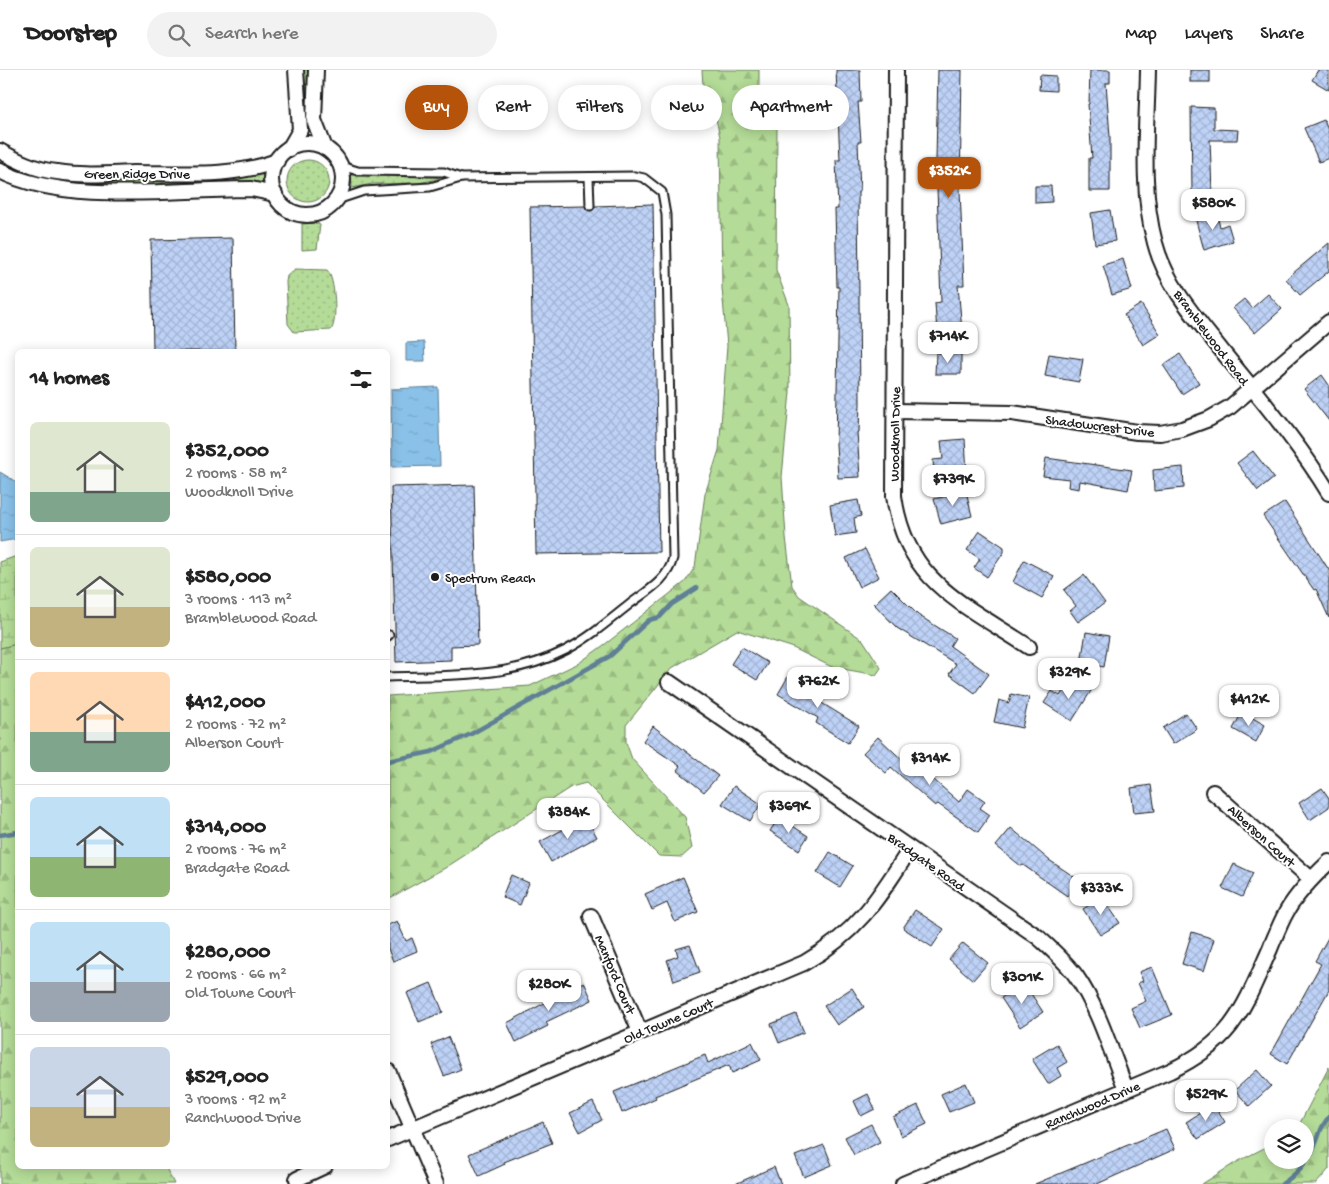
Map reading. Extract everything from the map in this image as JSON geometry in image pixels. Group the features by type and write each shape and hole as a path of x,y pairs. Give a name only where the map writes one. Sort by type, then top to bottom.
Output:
{"street":[{"path":"289,148 306,144 325,148 333,154 341,166 343,181 337,200 321,213 301,215 285,208 275,194 272,177 277,161 289,148 300,130 296,70"},
{"path":"316,70 314,120 325,148"},
{"name":"Woodknoll Drive","path":"896,70 894,496 897,519 910,552 926,574 942,589 1029,647"},
{"name":"Bramblewood Road","path":"1148,70 1147,188 1149,218 1155,245 1166,272 1180,298 1292,439 1329,493"},
{"name":"Green Ridge Drive","path":"0,151 26,164 44,170 74,174 232,172 277,161"},
{"name":"Green Ridge Drive","path":"0,171 34,186 98,192 251,189 275,194"},
{"name":"Shadowcrest Drive","path":"895,411 1012,413 1137,432 1160,432 1182,429 1209,419 1230,406 1329,322"},
{"name":"Bradgate Road","path":"669,682 1038,937 1058,955 1076,976 1090,1000 1126,1089"},
{"name":"Alberson Court","path":"1213,792 1311,879"},
{"name":"Old Towne Court","path":"390,1138 804,963 824,952 845,936 862,918 910,849"},
{"name":"Ranchwood Drive","path":"903,1184 1192,1060 1222,1038 1236,1021 1247,1002 1286,912 1311,879 1329,862"},
{"name":"Manford Court","path":"591,916 640,1032"},
{"path":"390,1076 436,1184"},
{"path":"296,1179 318,1169"}],"lane":[{"path":"341,166 367,172 444,172 461,178"},
{"path":"337,200 364,191 430,187 461,178 635,176 644,178 658,189 665,202 673,548 671,566 667,575 584,639 546,659 518,669 482,674 390,677"},
{"path":"589,177 590,206"}],"green space":[{"path":"301,70 310,70 306,116"},
{"path":"702,70 759,70 759,85 732,85 732,130 777,130 776,270 789,305 790,392 782,477 792,586 799,596 863,640 881,668 876,675 832,667 791,647 737,630 672,668 626,725 626,742 632,759 685,817 692,848 682,857 659,856 586,783 571,787 445,868 390,898 390,696 530,686 579,663 685,582 695,567 705,494 719,450 727,346 722,288 718,130 722,130 722,85 703,85"},
{"path":"0,157 41,176 39,180 0,166"},
{"path":"308,160 323,166 329,181 323,196 308,202 293,196 287,181 293,166"},
{"path":"265,174 265,184 235,183 237,177"},
{"path":"351,175 409,175 442,178 419,183 372,184 352,188"},
{"path":"226,177 230,181 229,184 95,187 92,185 94,180"},
{"path":"316,223 320,225 317,249 302,250 302,224"},
{"path":"295,269 327,270 330,274 334,290 335,309 331,330 294,332 288,324 286,282 287,276"},
{"path":"15,557 15,644 0,648 0,562"},
{"path":"15,644 15,1169 166,1169 174,1184 0,1184 0,648"},
{"path":"1329,1067 1329,1169 1316,1184 1202,1184 1235,1163 1264,1148 1264,1169 1314,1169 1314,1119 1302,1119"}],"water":[{"path":"424,342 425,361 406,361 406,343"},
{"path":"438,387 440,466 392,467 391,389"},
{"path":"0,472 15,481 15,539 0,542"}],"building":[{"path":"836,70 860,70 861,102 858,102 861,142 858,142 860,192 858,192 860,403 859,432 857,432 860,477 838,478 836,444 839,287 837,287 835,209 838,209 836,160 840,160 839,130 849,130 849,85 837,85"},
{"path":"938,70 962,70 960,190 964,285 958,285 962,331 937,333 935,303 941,302 936,159"},
{"path":"1090,70 1110,70 1110,83 1106,83 1110,137 1110,191 1089,191 1089,158 1092,158 1088,104"},
{"path":"1190,70 1210,70 1210,82 1190,82"},
{"path":"1318,70 1329,70 1329,90 1312,80"},
{"path":"1040,75 1056,76 1056,91 1039,90"},
{"path":"1191,107 1214,108 1214,129 1238,130 1237,140 1210,140 1212,192 1192,193"},
{"path":"1324,120 1329,133 1329,158 1319,162 1304,128"},
{"path":"1035,186 1051,186 1052,202 1035,203"},
{"path":"653,204 659,552 536,554 530,207 585,206 590,211 595,206"},
{"path":"1110,210 1115,241 1095,244 1091,213"},
{"path":"1216,212 1220,227 1228,224 1233,241 1204,250 1195,217"},
{"path":"233,238 235,349 153,349 151,240"},
{"path":"1329,243 1329,271 1300,295 1286,279"},
{"path":"1123,259 1132,289 1112,295 1103,265"},
{"path":"1268,294 1282,309 1255,333 1233,308 1244,299 1252,308"},
{"path":"1141,304 1160,334 1143,345 1124,315"},
{"path":"936,353 961,354 961,374 935,374"},
{"path":"1049,354 1083,359 1079,382 1045,376"},
{"path":"1180,354 1199,383 1182,394 1163,365"},
{"path":"1322,375 1329,385 1329,421 1304,389"},
{"path":"965,439 967,474 934,476 933,460 943,459 941,441"},
{"path":"1253,451 1274,478 1258,491 1237,463"},
{"path":"1046,458 1132,470 1128,490 1080,481 1079,489 1068,487 1069,479 1043,476"},
{"path":"1183,467 1184,488 1154,491 1153,470"},
{"name":"Spectrum Reach","path":"474,485 478,645 451,646 451,660 396,662 391,487"},
{"path":"966,491 972,516 941,524 934,499"},
{"path":"858,500 861,516 854,518 856,533 835,536 830,505"},
{"path":"1285,502 1329,570 1329,618 1316,589 1314,590 1263,516"},
{"path":"980,531 1004,547 1004,552 987,577 974,568 980,559 967,550"},
{"path":"865,549 879,577 859,587 846,558"},
{"path":"1024,560 1054,576 1042,598 1013,582"},
{"path":"1084,575 1105,603 1078,622 1070,611 1076,606 1064,590"},
{"path":"891,588 918,615 955,638 950,646 989,674 975,693 949,674 956,664 897,628 874,604"},
{"path":"1086,632 1109,636 1104,667 1081,663"},
{"path":"742,647 768,663 757,680 731,664"},
{"path":"789,675 815,691 812,697 859,726 848,743 816,723 818,718 778,694"},
{"path":"1071,678 1091,691 1072,721 1044,703 1052,691 1060,696"},
{"path":"1011,694 1029,698 1022,728 994,722 999,700 1009,703"},
{"path":"1242,712 1265,725 1256,742 1233,729"},
{"path":"1186,713 1197,729 1173,744 1163,728"},
{"path":"653,726 718,776 704,792 677,770 680,766 643,741"},
{"path":"878,737 913,770 917,765 959,802 968,789 985,801 980,808 990,815 978,832 938,804 935,806 891,767 886,773 863,753"},
{"path":"1151,785 1155,811 1134,813 1131,788"},
{"path":"734,786 761,804 750,821 722,804"},
{"path":"1322,788 1329,798 1329,807 1310,820 1299,803"},
{"path":"586,817 597,837 551,862 540,842"},
{"path":"779,817 808,836 799,850 770,831"},
{"path":"1011,828 1049,860 1079,880 1067,896 1023,865 1021,866 996,846"},
{"path":"830,852 853,866 840,887 817,873"},
{"path":"1234,864 1253,873 1242,897 1222,888"},
{"path":"511,875 529,883 520,905 502,897"},
{"path":"683,877 698,912 675,922 667,903 652,910 645,894"},
{"path":"1102,897 1120,923 1100,935 1083,909"},
{"path":"915,910 944,929 932,947 903,928"},
{"path":"397,921 406,941 412,938 417,951 393,961 390,954 390,924"},
{"path":"1192,932 1214,939 1204,971 1182,964"},
{"path":"1329,936 1329,990 1287,1064 1271,1054 1321,964 1315,961"},
{"path":"963,943 988,963 973,980 949,959"},
{"path":"690,945 700,972 674,981 667,960 678,956 676,949"},
{"path":"1152,967 1172,1015 1140,1028 1131,1008 1146,1001 1138,983 1143,981 1139,972"},
{"path":"584,982 592,1000 546,1022 548,1026 516,1042 507,1023"},
{"path":"431,983 443,1012 419,1022 407,993"},
{"path":"1024,983 1043,1012 1020,1027 1001,998"},
{"path":"852,988 864,1007 837,1025 824,1006"},
{"path":"796,1014 804,1032 779,1043 771,1024"},
{"path":"448,1037 461,1069 444,1076 431,1044"},
{"path":"752,1042 761,1060 732,1073 729,1065 655,1096 656,1098 622,1113 614,1092 705,1055 708,1063"},
{"path":"1057,1044 1067,1062 1057,1068 1061,1076 1048,1084 1032,1059"},
{"path":"1257,1070 1271,1086 1249,1106 1235,1090"},
{"path":"966,1083 974,1102 949,1112 941,1094"},
{"path":"868,1094 875,1109 861,1116 854,1101"},
{"path":"593,1102 602,1120 580,1132 570,1113"},
{"path":"1214,1104 1225,1122 1198,1139 1186,1122"},
{"path":"918,1105 927,1124 901,1136 893,1117"},
{"path":"543,1122 552,1143 504,1162 505,1164 479,1176 469,1154"},
{"path":"871,1124 880,1142 854,1155 845,1137"},
{"path":"1166,1129 1175,1149 1097,1184 1035,1184"},
{"path":"824,1145 832,1165 804,1177 795,1156"},
{"path":"774,1167 781,1184 735,1184"}],"waterway":[{"path":"390,761 431,752 471,734 610,656 649,620 660,617 672,604 697,588"},
{"path":"0,835 15,832"},
{"path":"1282,1184 1305,1162 1317,1141 1323,1124 1329,1117"}],"place":[{"name":"Spectrum Reach","path":"435,577"}]}
